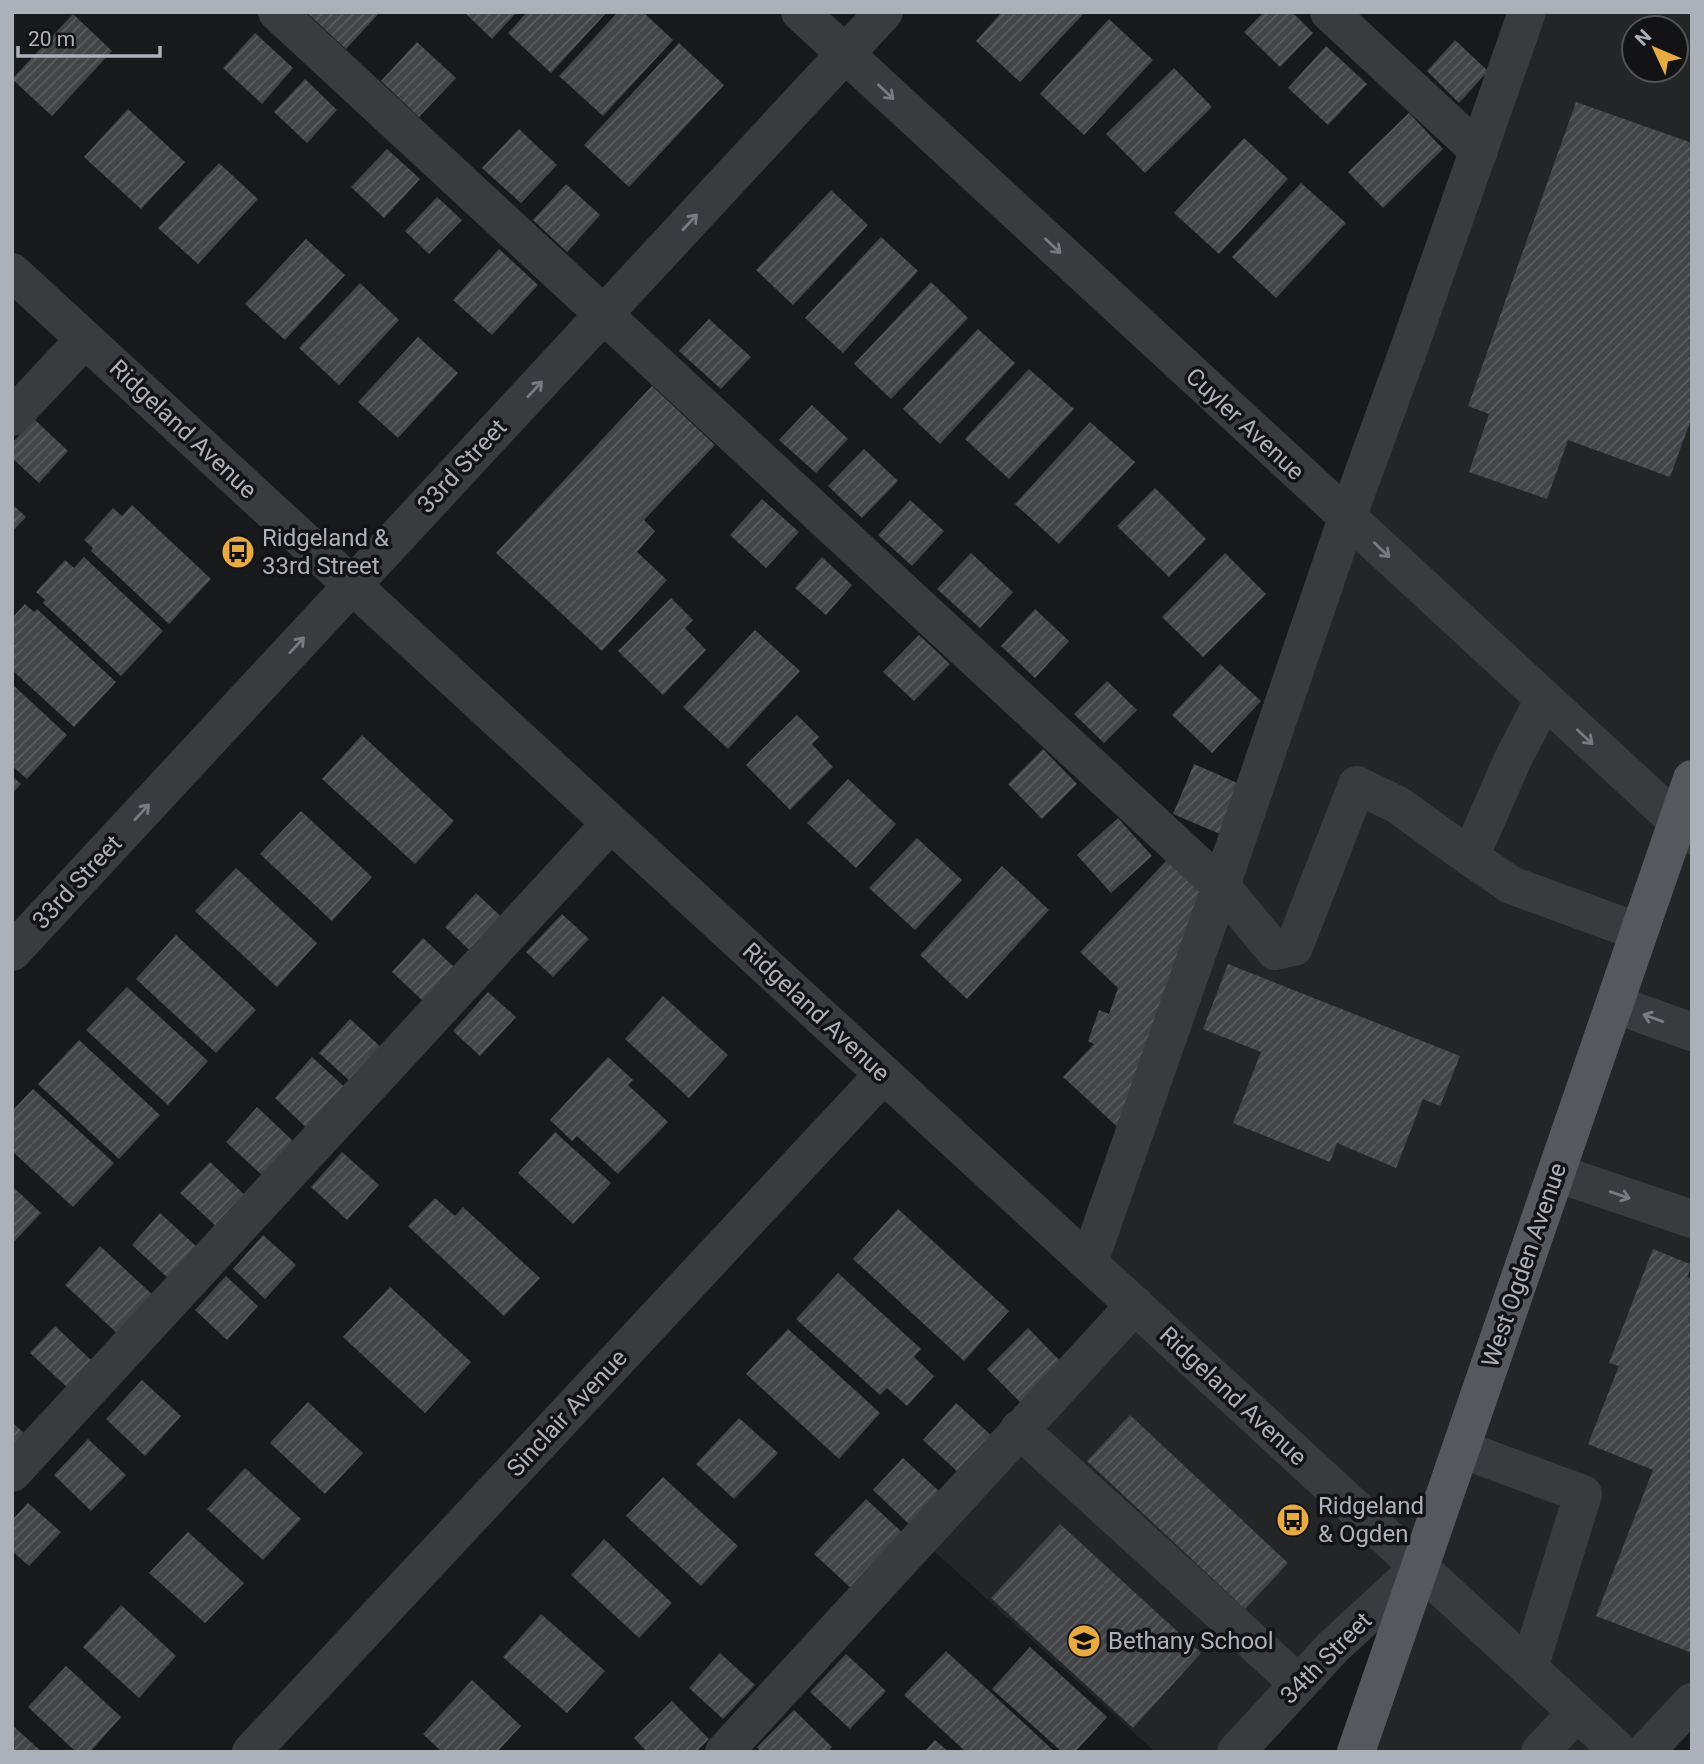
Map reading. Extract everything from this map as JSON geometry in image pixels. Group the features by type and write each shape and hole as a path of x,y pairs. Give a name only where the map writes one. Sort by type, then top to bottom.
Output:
{"main road":[{"name":"West Ogden Avenue","path":"1356,1752 1639,932 1684,828 1692,779"}],"street":[{"path":"277,12 1221,886 1275,951 1294,947 1356,785 1398,805 1511,886 1639,932"},
{"name":"Cuyler Avenue","path":"800,12 1684,828"},
{"name":"33rd Street","path":"12,952 884,12"},
{"path":"1329,12 1479,151"},
{"path":"1088,1262 1347,518 1527,12"},
{"name":"Ridgeland Avenue","path":"12,272 1620,1752"},
{"path":"12,417 85,339"},
{"path":"1470,858 1513,759 1544,699"},
{"path":"12,1473 611,823"},
{"path":"1614,1004 1692,1032"},
{"name":"Sinclair Avenue","path":"251,1752 884,1074"},
{"path":"1556,1173 1692,1219"},
{"path":"724,1752 1135,1305"},
{"path":"1019,1429 1299,1684"},
{"path":"1461,1449 1583,1494 1529,1668"},
{"name":"34th Street","path":"1236,1752 1333,1647 1419,1567"},
{"path":"1645,1752 1692,1702"},
{"path":"1540,1752 1577,1712"}],"shaded area":[{"path":"1533,12 1692,12 1692,1688 1639,1752 1371,1752 1433,1571 1099,1257"},
{"path":"1119,1307 1402,1569 1227,1752 1155,1752 912,1531"}],"building":[{"path":"306,12 380,12 346,49"},
{"path":"464,12 517,12 492,39"},
{"path":"527,12 607,12 551,73 508,33"},
{"path":"618,12 643,12 673,40 603,116 559,76"},
{"path":"1002,12 1085,12 1020,82 976,41"},
{"path":"1264,12 1292,12 1313,33 1280,67 1244,32"},
{"path":"73,14 112,51 52,116 12,79"},
{"path":"1109,19 1153,60 1084,135 1040,94"},
{"path":"255,33 293,68 262,104 223,68"},
{"path":"1455,40 1488,71 1459,103 1427,71"},
{"path":"417,42 456,78 419,117 381,81"},
{"path":"679,43 724,85 629,187 584,145"},
{"path":"1326,46 1367,84 1328,125 1288,88"},
{"path":"1174,68 1212,107 1145,173 1106,134"},
{"path":"305,79 337,110 307,143 274,112"},
{"path":"1576,102 1692,143 1692,417 1670,477 1568,440 1547,499 1469,472 1489,414 1468,406"},
{"path":"128,109 185,162 141,209 84,157"},
{"path":"1409,113 1443,149 1383,208 1348,172"},
{"path":"519,129 557,165 521,203 482,168"},
{"path":"1244,138 1288,179 1219,254 1174,213"},
{"path":"387,149 420,179 384,218 351,187"},
{"path":"219,163 258,199 198,264 158,228"},
{"path":"1301,183 1346,223 1276,298 1232,257"},
{"path":"566,184 600,215 567,252 533,220"},
{"path":"831,190 868,225 793,305 756,270"},
{"path":"437,197 462,220 429,254 405,231"},
{"path":"881,237 918,271 843,353 805,318"},
{"path":"306,239 345,275 285,340 245,304"},
{"path":"499,249 538,285 492,335 453,300"},
{"path":"931,282 968,318 891,399 854,364"},
{"path":"360,283 399,320 339,385 299,348"},
{"path":"709,319 751,357 721,389 679,351"},
{"path":"978,329 1015,363 940,444 903,409"},
{"path":"418,337 458,373 398,438 358,402"},
{"path":"1029,369 1074,409 1009,479 965,439"},
{"path":"652,386 715,445 644,520 655,531 637,552 667,580 602,651 496,553"},
{"path":"812,405 848,439 816,473 779,440"},
{"path":"34,419 68,451 39,483 12,458 12,443"},
{"path":"1090,422 1135,462 1059,544 1015,504"},
{"path":"864,449 898,481 862,518 828,486"},
{"path":"1155,488 1206,539 1169,577 1117,526"},
{"path":"762,499 799,532 766,568 730,535"},
{"path":"910,500 944,531 912,566 878,535"},
{"path":"12,504 26,517 12,532"},
{"path":"132,505 211,579 169,624 91,551 93,548 84,540 113,508 122,516"},
{"path":"971,553 1013,592 980,628 937,589"},
{"path":"1225,553 1266,594 1203,657 1162,617"},
{"path":"84,557 163,631 121,676 43,603 45,600 36,592 65,560 74,568"},
{"path":"822,557 852,585 826,615 795,588"},
{"path":"671,598 693,620 685,628 706,650 663,695 618,651"},
{"path":"25,604 34,612 37,609 116,682 74,727 12,670 12,618"},
{"path":"1035,609 1069,641 1035,678 1001,646"},
{"path":"755,630 800,671 728,749 683,707"},
{"path":"919,635 950,664 914,701 883,672"},
{"path":"1220,664 1261,701 1212,753 1172,715"},
{"path":"1107,681 1137,710 1104,743 1074,714"},
{"path":"12,684 67,735 27,779 12,766"},
{"path":"797,715 819,737 812,744 833,767 790,810 746,765"},
{"path":"362,735 454,821 415,864 322,779"},
{"path":"1043,749 1077,784 1042,819 1008,784"},
{"path":"1194,764 1242,785 1220,834 1173,814"},
{"path":"12,776 21,784 12,794"},
{"path":"848,779 896,824 856,868 807,823"},
{"path":"301,811 372,877 332,921 260,854"},
{"path":"1118,818 1152,856 1111,893 1077,855"},
{"path":"917,838 962,880 915,930 869,888"},
{"path":"1168,859 1206,894 1122,1131 1063,1077 1094,1044 1088,1041 1099,1010 1109,1014 1118,988 1080,952"},
{"path":"1002,866 1049,910 967,999 920,955"},
{"path":"236,868 317,943 277,987 195,911"},
{"path":"476,893 508,923 477,957 445,927"},
{"path":"562,914 589,939 553,977 526,952"},
{"path":"176,935 256,1010 216,1053 136,979"},
{"path":"423,938 455,968 424,1002 392,972"},
{"path":"1228,964 1460,1056 1440,1106 1423,1099 1396,1168 1337,1143 1330,1162 1233,1123 1261,1052 1203,1029"},
{"path":"127,987 208,1061 168,1105 86,1030"},
{"path":"488,992 516,1017 480,1056 453,1031"},
{"path":"663,996 728,1055 689,1098 625,1039"},
{"path":"350,1019 382,1048 351,1082 319,1053"},
{"path":"79,1040 160,1115 119,1159 38,1084"},
{"path":"312,1057 350,1092 312,1133 275,1098"},
{"path":"608,1057 633,1080 628,1085 668,1122 618,1174 577,1136 572,1141 550,1120"},
{"path":"33,1089 114,1163 73,1207 12,1151 12,1111"},
{"path":"257,1107 293,1141 262,1175 226,1142"},
{"path":"555,1132 611,1183 573,1224 518,1173"},
{"path":"342,1152 379,1185 347,1220 311,1187"},
{"path":"210,1162 247,1197 218,1228 180,1193"},
{"path":"12,1186 41,1213 12,1244"},
{"path":"435,1198 455,1216 463,1207 540,1278 504,1316 408,1226"},
{"path":"898,1209 1009,1311 964,1361 853,1259"},
{"path":"160,1213 197,1247 168,1278 132,1245"},
{"path":"263,1235 296,1265 265,1299 233,1269"},
{"path":"100,1246 155,1297 119,1335 65,1285"},
{"path":"1653,1249 1692,1265 1687,1277 1692,1279 1692,1653 1596,1616 1653,1470 1588,1444 1619,1366 1609,1363"},
{"path":"838,1273 921,1349 914,1357 934,1376 907,1406 887,1388 880,1395 796,1319"},
{"path":"226,1276 258,1306 227,1340 195,1310"},
{"path":"390,1287 471,1362 425,1413 343,1337"},
{"path":"55,1326 92,1361 68,1388 30,1353"},
{"path":"1028,1328 1065,1366 1024,1406 987,1369"},
{"path":"788,1329 880,1413 839,1459 746,1374"},
{"path":"142,1380 181,1416 145,1456 106,1419"},
{"path":"308,1402 363,1453 325,1494 270,1443"},
{"path":"956,1403 993,1437 960,1474 923,1440"},
{"path":"1130,1415 1288,1563 1245,1609 1087,1461"},
{"path":"739,1418 778,1453 734,1499 696,1464"},
{"path":"12,1422 25,1434 12,1447"},
{"path":"88,1439 126,1475 91,1511 54,1475"},
{"path":"903,1458 941,1493 911,1526 873,1490"},
{"path":"245,1468 301,1519 263,1560 207,1509"},
{"path":"663,1477 738,1546 701,1586 626,1516"},
{"path":"866,1499 904,1534 852,1589 814,1554"},
{"path":"28,1503 61,1532 29,1566 12,1551 12,1520"},
{"path":"1060,1524 1201,1653 1133,1728 991,1598"},
{"path":"188,1532 244,1583 205,1623 149,1573"},
{"path":"604,1539 672,1603 639,1638 571,1575"},
{"path":"121,1605 176,1656 139,1698 83,1647"},
{"path":"541,1614 605,1671 567,1713 503,1657"},
{"path":"1030,1647 1107,1717 1075,1752 1062,1752 992,1689"},
{"path":"946,1651 1055,1752 966,1752 904,1695"},
{"path":"720,1653 755,1685 723,1719 689,1688"},
{"path":"846,1654 886,1691 850,1729 810,1692"},
{"path":"66,1666 121,1717 90,1752 76,1752 28,1707"},
{"path":"472,1680 521,1726 497,1752 442,1752 423,1734"},
{"path":"672,1701 709,1739 696,1752 647,1752 634,1738"},
{"path":"794,1710 832,1747 828,1752 761,1752 757,1747"},
{"path":"12,1725 42,1752 12,1752"},
{"path":"935,1740 949,1752 924,1752"}],"place":[{"name":"Ridgeland & 33rd Street","path":"238,552"},
{"name":"Ridgeland & Ogden","path":"1293,1520"},
{"name":"Bethany School","path":"1084,1641"}]}
